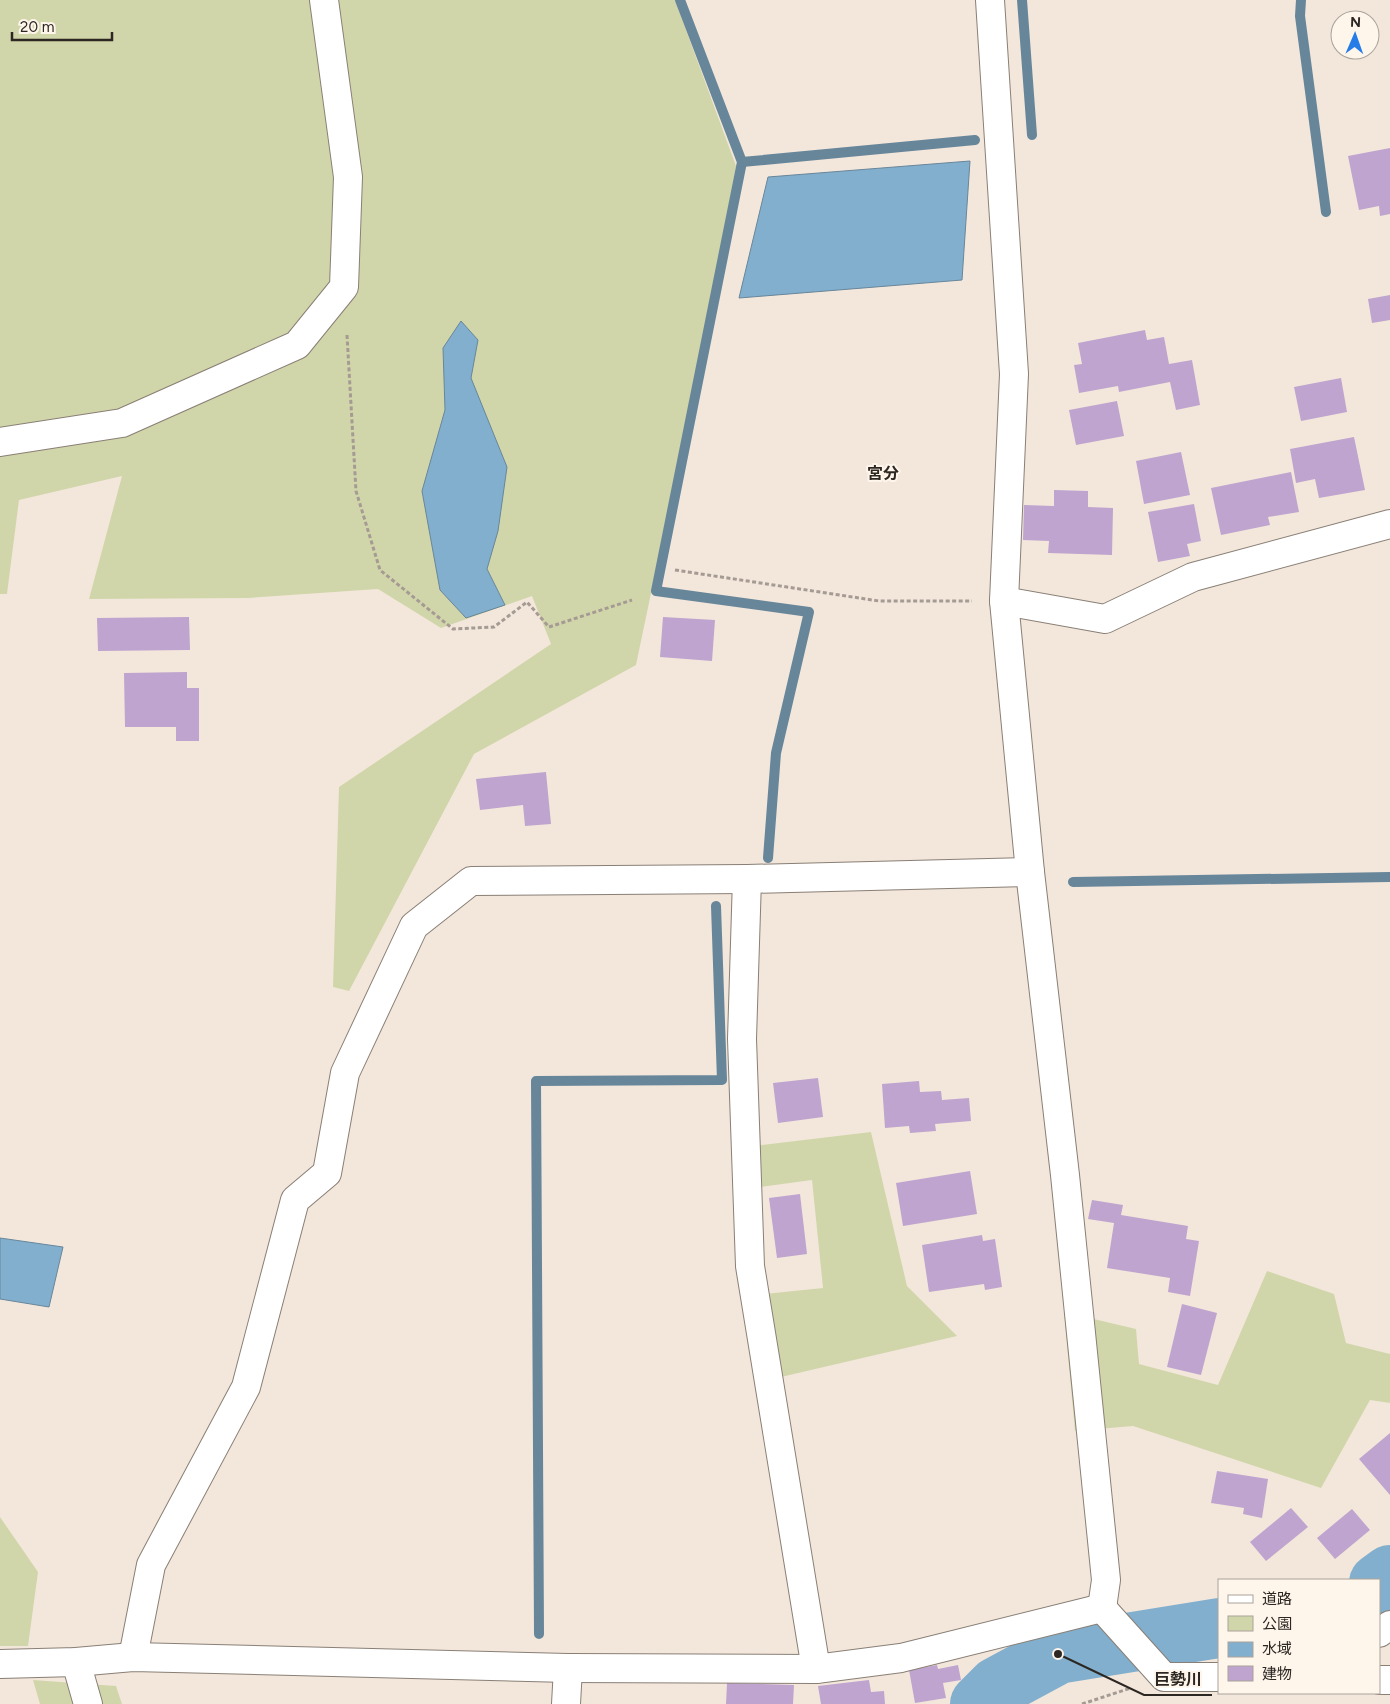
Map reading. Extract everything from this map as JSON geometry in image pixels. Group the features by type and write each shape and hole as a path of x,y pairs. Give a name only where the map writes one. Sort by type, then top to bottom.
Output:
{"street":[{"path":"0,442 122,423 297,345 344,287 348,177 324,0"},
{"path":"990,0 1014,374 1004,601 1030,872 1065,1175 1106,1580 1102,1608"},
{"path":"1004,601 1105,619 1193,577 1390,524"},
{"path":"133,1657 151,1565 246,1388 295,1200 327,1173 345,1073 414,926 471,881 747,879 1030,872"},
{"path":"747,879 742,1039 750,1266 816,1669"},
{"path":"0,1664 76,1662 133,1657 568,1668 816,1669 901,1658 1102,1608"},
{"path":"1102,1608 1164,1676 1218,1677"},
{"path":"76,1662 88,1704"},
{"path":"566,1704 568,1668"}],"path":[{"path":"344,287 356,491 380,570 453,629 494,627 527,602 550,628 632,600"},
{"path":"676,570 880,601 1004,601"},
{"path":"1082,1704 1164,1676"}],"green space":[{"path":"0,0 675,0 736,166 709,316 636,665 474,754 349,991 333,987 339,787 551,644 532,596 441,628 378,589 248,598 89,599 122,476 19,500 7,594 0,594"},
{"path":"871,1132 907,1286 957,1336 781,1377 745,1296 823,1288 812,1180 739,1190 737,1148"},
{"path":"1267,1271 1334,1294 1346,1343 1390,1354 1390,1403 1370,1400 1321,1488 1133,1426 1075,1431 1064,1312 1136,1329 1139,1364 1218,1385"},
{"path":"0,1517 38,1572 28,1646 0,1646"},
{"path":"33,1680 116,1686 122,1704 40,1704"}],"water":[{"path":"970,161 962,280 739,298 768,177"},
{"path":"461,321 478,340 471,378 507,467 498,531 487,569 505,605 466,618 440,590 422,491 445,410 443,348"},
{"path":"0,1238 63,1247 49,1307 0,1299"}],"building":[{"path":"1390,148 1390,214 1380,216 1379,206 1359,210 1348,156"},
{"path":"1390,295 1390,320 1372,323 1368,299"},
{"path":"1145,330 1147,340 1164,337 1169,364 1192,360 1200,405 1176,410 1170,382 1119,392 1118,386 1079,393 1074,365 1082,364 1078,343"},
{"path":"1341,378 1347,412 1301,421 1294,387"},
{"path":"1117,401 1124,436 1076,445 1069,410"},
{"path":"1354,437 1365,490 1319,498 1315,479 1296,483 1290,449"},
{"path":"1181,452 1190,495 1144,504 1136,461"},
{"path":"1291,472 1299,512 1268,517 1270,525 1221,535 1211,488"},
{"path":"1054,490 1088,491 1088,507 1113,508 1112,555 1048,553 1049,541 1023,540 1024,505 1054,506"},
{"path":"1194,504 1201,541 1187,544 1190,556 1158,562 1148,512"},
{"path":"189,617 190,650 98,651 97,618"},
{"path":"663,617 715,620 712,661 660,657"},
{"path":"187,672 187,688 199,688 199,741 176,741 176,727 125,727 124,673"},
{"path":"546,772 551,824 525,826 523,805 480,810 476,779"},
{"path":"818,1078 823,1117 778,1123 773,1083"},
{"path":"919,1081 920,1092 941,1091 942,1100 969,1098 971,1121 935,1124 936,1131 910,1133 909,1126 885,1128 882,1084"},
{"path":"970,1171 977,1214 903,1226 896,1183"},
{"path":"800,1194 807,1254 777,1258 769,1198"},
{"path":"1092,1200 1123,1205 1121,1215 1188,1226 1186,1239 1199,1241 1190,1296 1168,1292 1170,1278 1107,1268 1114,1223 1088,1219"},
{"path":"982,1235 983,1241 995,1239 1002,1287 985,1290 984,1284 929,1292 922,1245"},
{"path":"1182,1304 1217,1313 1201,1375 1167,1367"},
{"path":"1390,1433 1390,1495 1359,1459"},
{"path":"1217,1471 1268,1479 1262,1518 1243,1514 1244,1508 1211,1503"},
{"path":"1291,1508 1308,1527 1266,1561 1250,1542"},
{"path":"1352,1509 1370,1530 1335,1559 1317,1538"},
{"path":"937,1665 938,1669 958,1665 961,1680 943,1683 946,1698 915,1703 909,1670"},
{"path":"869,1680 871,1692 884,1691 885,1704 821,1704 818,1686"},
{"path":"727,1683 794,1685 793,1704 726,1704"}],"waterway":[{"path":"680,0 742,162 656,591 809,612 776,753 768,858"},
{"path":"1022,0 1032,135"},
{"path":"1301,0 1300,16 1326,212"},
{"path":"742,162 975,140"},
{"path":"1073,882 1390,877"},
{"path":"539,1634 536,1081 722,1080 716,906"},
{"path":"1380,1582 1390,1575"},
{"path":"980,1704 997,1687 1058,1654 1218,1628"}],"place":[{"name":"巨勢川","path":"1058,1654"}],"district":[{"name":"宮分","path":"883,473"}]}
